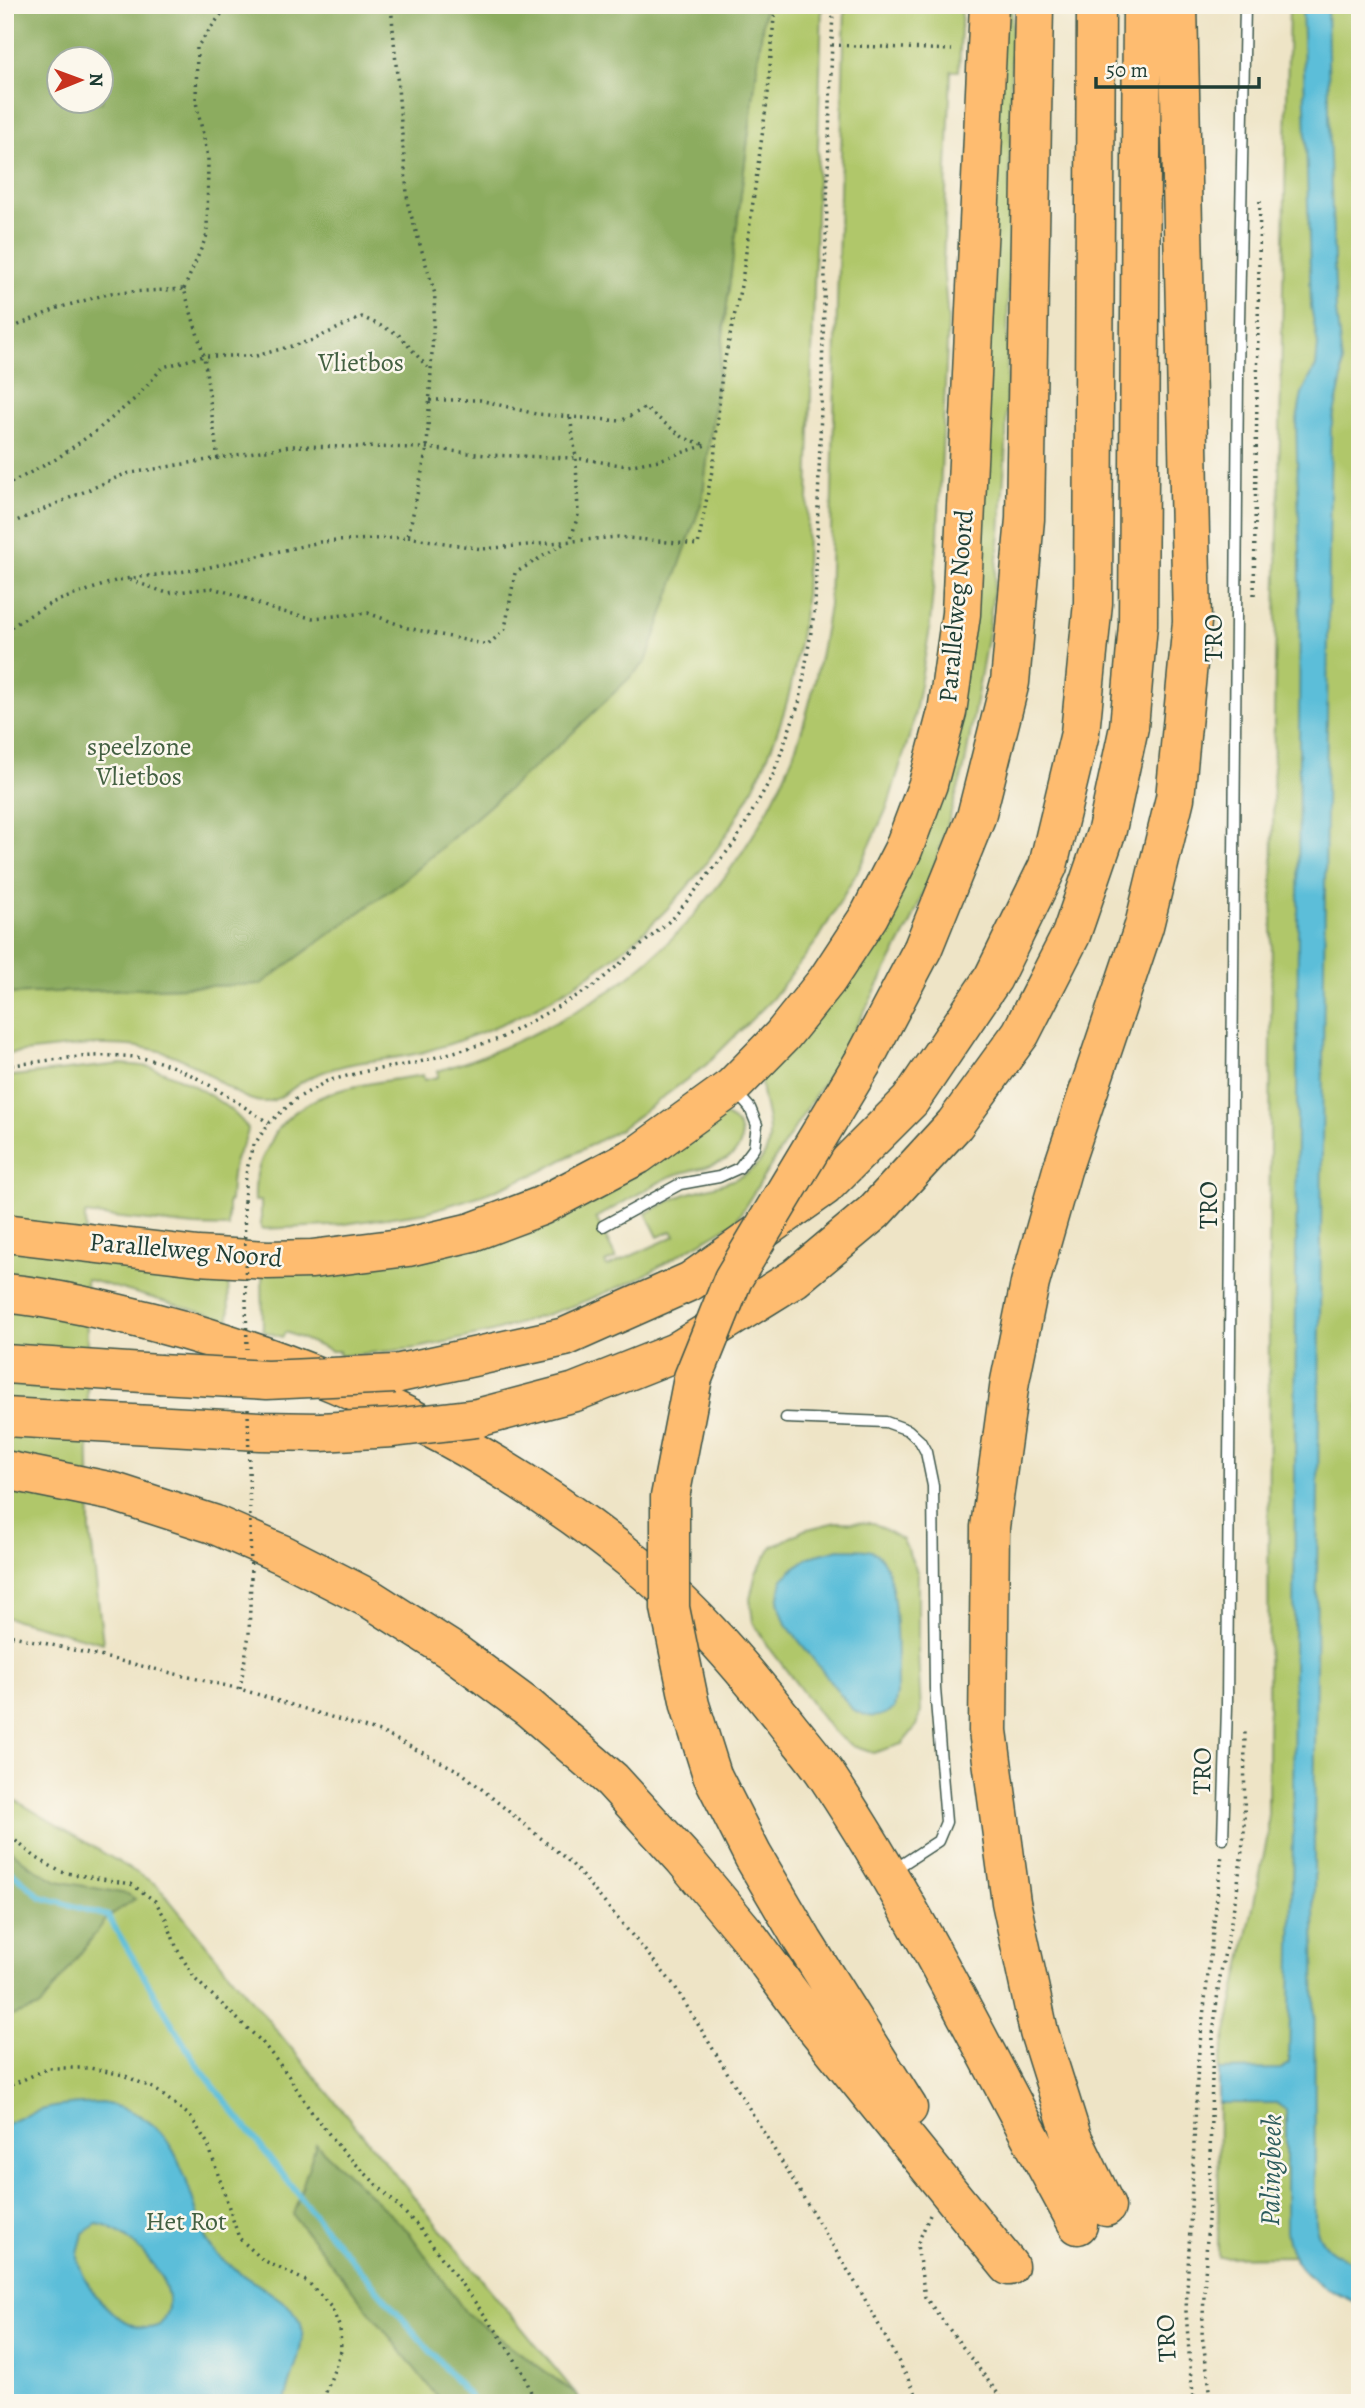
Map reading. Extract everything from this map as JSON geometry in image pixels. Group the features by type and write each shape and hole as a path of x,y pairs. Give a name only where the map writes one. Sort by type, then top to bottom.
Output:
{"highway":[{"name":"Parallelweg Noord","path":"5,1214 197,1238 274,1241 334,1238 429,1222 503,1198 577,1165 638,1129 696,1089 738,1053 782,1007 831,940 874,864 907,784 930,702 942,620 970,5"},
{"name":"Parallelweg Noord","path":"5,1233 198,1256 268,1260 312,1259 408,1247 472,1232 541,1206 638,1155 732,1087 782,1036 827,980 869,916 902,850 928,784 947,712 961,614 989,5"},
{"path":"5,1470 114,1492 213,1524 284,1555 406,1622 452,1651 529,1708 611,1780 684,1858 748,1936 813,2024 1009,2266 803,1941 753,1856 712,1774 690,1705 670,1608 670,1497 693,1378 733,1279 863,1062 923,948 976,817 1010,682 1026,519 1034,5"},
{"path":"5,1364 267,1380 395,1374 565,1338 691,1282 824,1187 910,1101 993,978 1048,866 1080,733 1093,603 1096,5"},
{"path":"5,1418 320,1432 393,1428 477,1418 575,1392 676,1352 795,1278 874,1212 955,1124 1021,1033 1071,935 1107,830 1129,727 1138,625 1142,5"},
{"path":"5,1293 35,1296 204,1336 283,1362 366,1395 441,1432 516,1475 648,1573 713,1636 828,1777 1092,2216 1072,2137 1039,2032 1011,1902 988,1731 989,1527 1010,1381 1030,1283 1062,1170 1144,926 1175,797 1192,622 1178,5"}],"lane":[{"name":"TRO","path":"1223,1839 1227,1706 1237,388 1245,5"},
{"path":"603,1226 680,1184 719,1177 739,1168 754,1148 757,1125 750,1108 732,1087"},
{"path":"786,1418 887,1422 908,1430 920,1441 926,1452 933,1486 935,1689 946,1822 937,1841 887,1875"}],"path":[{"path":"218,460 204,356 184,289 207,235 208,157 196,102 197,47 228,5"},
{"path":"391,5 408,205 435,294 427,448 408,537"},
{"path":"5,630 51,603 127,578 201,569 320,542 408,537 482,549 618,537 698,545 714,460 722,372 742,282 768,93 775,5"},
{"path":"244,1200 252,1148 269,1123 296,1099 327,1081 416,1063 499,1039 593,988 674,917 735,842 773,775 800,700 815,607 833,5"},
{"path":"832,46 952,50"},
{"path":"1254,597 1260,184"},
{"path":"5,327 12,328 58,308 111,293 184,289"},
{"path":"5,486 56,459 96,431 137,397 163,367 204,356 256,356 313,340 362,317 398,334 430,370"},
{"path":"5,526 125,474 290,446 427,448 485,455 576,458 626,466 659,460 706,445 684,438 645,408 621,421 536,414 480,400 429,400"},
{"path":"127,578 167,593 212,588 274,610 312,618 368,613 408,628 488,645 505,629 515,573 567,542 578,515 576,458 570,415"},
{"path":"5,1066 87,1057 153,1060 176,1067 212,1086 269,1123"},
{"path":"240,1689 249,1634 250,1578"},
{"path":"5,1634 240,1689 383,1733 461,1772 571,1863 674,1985 861,2292 921,2403"},
{"path":"5,1832 34,1857 61,1872 131,1884 155,1901 166,1919 177,1949 195,1979 262,2042 340,2148 405,2210 418,2226 498,2333 524,2375 535,2403"},
{"name":"TRO","path":"1195,2403 1186,2311 1197,2073 1223,1839"},
{"path":"5,2088 49,2068 90,2067 122,2075 155,2089 190,2116 208,2144 239,2238 264,2260 308,2283 331,2307 340,2328 341,2351 323,2403"},
{"path":"931,2213 917,2245 925,2297 1005,2403"}],"green space":[{"name":"Vlietbos","path":"5,5 765,5 702,501 646,662 562,743 404,880 261,984 5,994"},
{"path":"765,5 822,5 805,605 786,707 757,781 725,836 688,886 645,930 597,969 544,1003 488,1030 427,1051 327,1071 307,1079 270,1101 246,1098 187,1061 141,1047 102,1045 5,1054 5,994 261,984 676,575 702,501"},
{"path":"845,5 962,5 959,71 951,71 943,265 948,322 938,536 929,634 913,724 887,808 859,869 819,938 772,999 706,1065 619,1130 540,1172 482,1195 427,1212 331,1226 261,1229 261,1201 255,1201 258,1171 278,1129 295,1112 328,1094 347,1088 423,1075 424,1080 438,1077 438,1071 530,1035 610,990 647,961 701,907 725,877 767,812 797,744 808,710 829,605"},
{"path":"1000,5 1012,5 1006,447 1000,534 989,627 964,769 936,862 911,923 844,1050 735,1222 636,1280 573,1306 492,1332 418,1348 340,1356 339,1351 331,1351 286,1332 282,1337 263,1331 262,1269 338,1267 721,1115 733,1120 740,1131 741,1143 736,1152 727,1159 667,1178 596,1218 616,1258 605,1263 607,1267 675,1236 672,1231 658,1237 646,1213 686,1194 726,1183 750,1171 760,1162 769,1136 761,1077 928,814"},
{"path":"1289,5 1360,5 1360,2284 1296,2256 1218,2257 1219,2070 1268,1835 1269,1251 1274,715"},
{"path":"121,1064 153,1068 192,1085 219,1101 248,1129 234,1166 228,1201 228,1227 85,1214 86,1252 228,1268 229,1320 86,1279 90,1530 103,1643 5,1617 5,1077"},
{"path":"836,1522 873,1523 903,1540 918,1574 921,1712 915,1728 902,1744 873,1753 853,1746 833,1732 753,1622 750,1599 756,1573 772,1547 804,1530"},
{"name":"Het Rot","path":"5,1794 157,1885 577,2395 516,2350 556,2403 5,2403"},
{"path":"5,1845 29,1865 57,1881 127,1894 135,1899 108,1917 40,2007 5,2018"},
{"path":"316,2144 408,2231 466,2313 577,2395 581,2403 442,2403 293,2215"}],"water":[{"path":"1302,5 1327,5 1336,310 1342,363 1342,378 1331,428 1329,547 1314,1836 1315,2222 1321,2239 1330,2250 1360,2265 1360,2305 1311,2278 1295,2260 1290,2247 1286,2231 1286,2110 1276,2103 1219,2103 1219,2070 1281,2069 1289,2063 1293,1832 1300,552 1296,425 1302,393 1316,366 1318,345 1311,307"},
{"path":"839,1549 874,1552 885,1564 890,1579 896,1619 897,1693 894,1709 883,1715 868,1716 852,1709 786,1624 778,1602 782,1580 795,1567 809,1557"},
{"path":"102,2103 141,2116 165,2138 182,2168 207,2242 218,2256 284,2302 300,2320 302,2339 285,2403 5,2403 5,2125 41,2110","holes":["97,2224 110,2228 133,2243 161,2277 168,2302 166,2314 159,2325 144,2328 118,2317 105,2306 85,2279 80,2266 79,2249 83,2233"]}],"waterway":[{"path":"5,1866 41,1897 108,1916 195,2062 322,2225 475,2403"}],"park label":[{"name":"speelzone Vlietbos","path":"139,761"}],"water label":[{"name":"Palingbeek","path":"1271,2170"}]}
